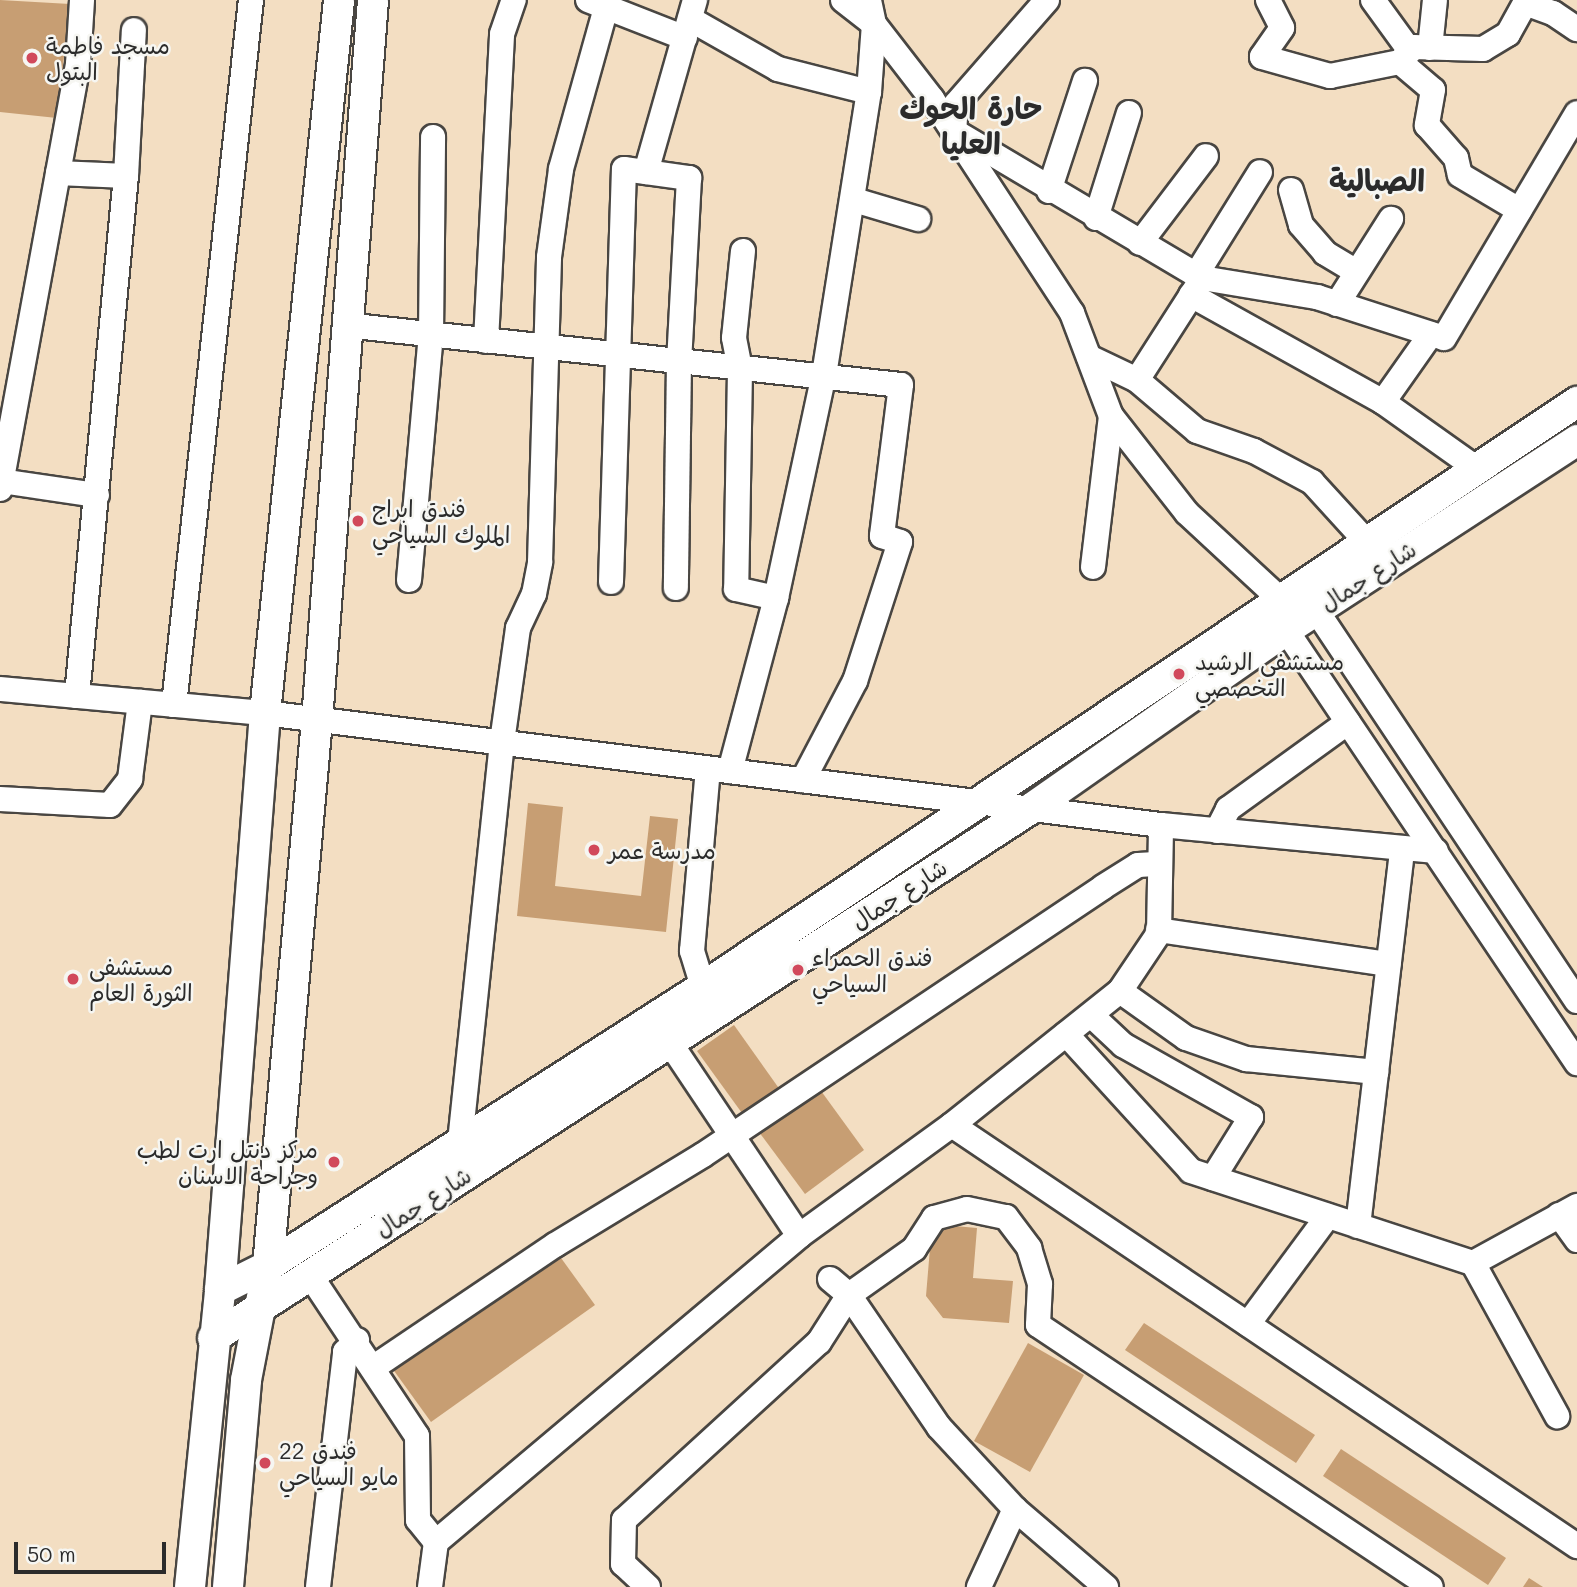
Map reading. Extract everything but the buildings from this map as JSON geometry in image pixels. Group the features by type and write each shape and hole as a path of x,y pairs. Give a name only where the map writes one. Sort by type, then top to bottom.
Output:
{"main road":[{"path":"190,1587 219,1290 265,713 339,0"},
{"path":"228,1587 246,1380 263,1306 268,1266 317,720 345,325 373,0"},
{"name":"شارع جمال","path":"219,1290 268,1266 460,1142 662,1031 1032,808 1284,615 1365,540 1577,402"},
{"name":"شارع جمال","path":"213,1338 310,1275 662,1031 703,987 988,800 1284,615 1316,610 1577,440"}],"street":[{"path":"82,0 78,64 1,485 97,495"},
{"path":"174,705 251,0"},
{"path":"486,341 502,34 514,0"},
{"path":"844,0 874,24 954,131 1072,313 1111,416 1187,513 1284,615 1348,722 1577,1063"},
{"path":"703,987 692,951 719,770 776,598 824,375 854,200 869,92 874,24 870,0"},
{"path":"954,131 957,104 1047,0"},
{"path":"1268,0 1282,28 1262,57 1330,75 1413,54 1483,49 1508,34 1525,4 1553,13 1577,29"},
{"path":"1373,0 1413,54 1433,90 1427,125 1456,158 1460,175 1520,210"},
{"path":"1413,54 1435,0"},
{"path":"460,1142 502,742 518,628 534,594 540,562 550,347 549,257 561,169 597,4 690,19 778,69 869,92"},
{"path":"646,172 690,19"},
{"path":"77,696 126,176 134,30"},
{"path":"1049,191 1085,81"},
{"path":"1096,218 1129,113"},
{"path":"1197,283 1337,304 1444,338 1577,113"},
{"path":"954,131 1049,191 1140,243 1197,283 1383,401 1476,468"},
{"path":"409,580 431,335 433,137"},
{"path":"1140,243 1206,156"},
{"path":"611,582 616,355 624,169 689,178 679,362 676,588"},
{"path":"1137,380 1197,283 1260,172"},
{"path":"58,173 126,176"},
{"path":"1291,190 1301,225 1325,253 1357,272"},
{"path":"854,200 918,219"},
{"path":"1337,304 1391,219"},
{"path":"743,251 734,338 740,370 736,589 776,598"},
{"path":"345,325 740,370 824,375 901,385 882,536 900,542 855,681 803,780"},
{"path":"1383,401 1431,334"},
{"path":"1089,357 1137,380 1197,431 1254,451 1312,482 1365,540"},
{"path":"1093,567 1111,416"},
{"path":"1316,610 1577,1001"},
{"path":"0,689 265,713 719,770 988,800 1161,825 1402,850 1436,851"},
{"path":"0,799 110,805 130,779 141,702"},
{"path":"1217,831 1227,809 1348,722"},
{"path":"430,1587 436,1542 799,1236 952,1125 1120,991 1158,930 1161,825"},
{"path":"1358,1226 1402,850"},
{"path":"374,1367 555,1245 732,1136 1103,887 1138,865 1160,864"},
{"path":"1158,930 1389,964"},
{"path":"1120,991 1186,1038 1246,1059 1376,1072"},
{"path":"1091,1015 1123,1045 1251,1117 1213,1178"},
{"path":"662,1031 799,1236"},
{"path":"1066,1034 1191,1171 1473,1263 1557,1416"},
{"path":"952,1125 1577,1546"},
{"path":"648,1587 623,1564 624,1520 819,1342 849,1295 914,1249 934,1218 967,1209 1006,1217 1033,1260 1040,1284 1038,1325 1431,1587"},
{"path":"1473,1263 1568,1210 1577,1240"},
{"path":"1248,1324 1328,1216"},
{"path":"310,1275 357,1340 417,1436 418,1520 436,1542"},
{"path":"830,1279 849,1295 939,1427 1015,1509 1106,1587"},
{"path":"318,1587 345,1352 357,1340"},
{"path":"979,1587 1015,1509"}],"place":[{"name":"مسجد فاطمة البتول","path":"32,58"},
{"name":"فندق ابراج الملوك السياحي","path":"358,521"},
{"name":"مستشفى الرشيد التخصصي","path":"1179,674"},
{"name":"مدرسة عمر","path":"594,850"},
{"name":"فندق الحمراء السياحي","path":"798,970"},
{"name":"مستشفى الثورة العام","path":"73,979"},
{"name":"مركز دنتل ارت لطب وجراحة الاسنان","path":"334,1162"},
{"name":"فندق 22 مايو السياحي","path":"265,1463"}],"district":[{"name":"حارة الحوك العليا","path":"971,124"},
{"name":"الصبالية","path":"1377,179"}]}
